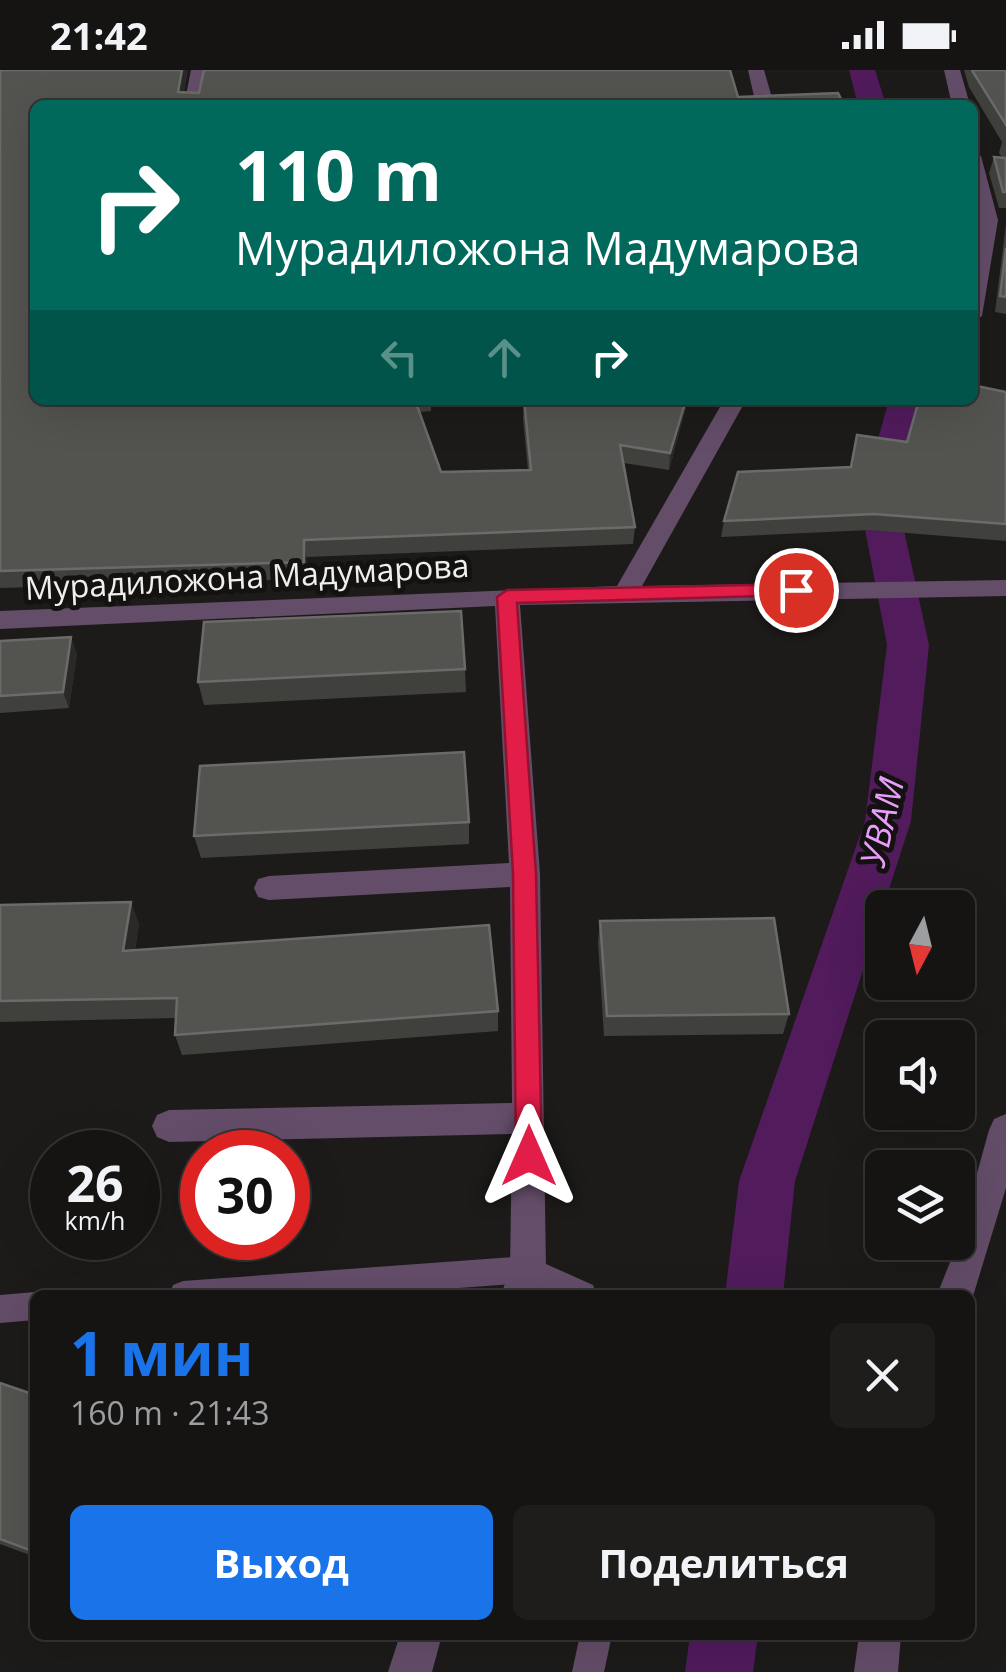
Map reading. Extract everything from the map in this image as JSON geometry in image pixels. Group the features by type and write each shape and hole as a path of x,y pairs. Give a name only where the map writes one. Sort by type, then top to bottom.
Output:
{"street":[{"path":"195,100 198,70"},
{"path":"756,70 764,100"},
{"path":"952,70 960,100"},
{"path":"978,172 997,221 978,293"},
{"path":"624,596 732,405"},
{"name":"Мурадиложона Мадумарова","path":"0,620 507,597 1006,588"},
{"path":"507,597 525,874 529,1118 524,1282"},
{"path":"269,888 525,874"},
{"path":"169,1126 529,1118"},
{"path":"958,1290 1006,1130"},
{"path":"410,1672 420,1640"},
{"path":"876,1672 879,1640"}],"lane":[{"path":"314,1290 524,1282 560,1290"},
{"path":"0,1309 30,1306"},
{"path":"588,1672 595,1640"}],"building":[{"path":"0,70 182,70 178,92 199,93 204,70 730,70 738,97 838,93 842,100 30,100 30,405 417,405 441,472 531,470 524,405 684,405 670,453 620,445 635,527 304,540 304,562 0,571"},
{"path":"1006,70 1006,125 973,72"},
{"path":"994,157 1006,158 1006,192 1003,192"},
{"path":"1006,248 1006,297 1000,296"},
{"path":"978,386 1006,392 1006,524 874,514 724,521 738,472 851,467 857,435 907,442 918,405 978,405"},
{"path":"461,611 465,669 198,682 204,622"},
{"path":"71,637 63,692 0,696 0,641"},
{"path":"464,752 469,822 194,836 200,766"},
{"path":"131,902 123,951 489,925 498,1011 175,1035 177,998 0,1001 0,905"},
{"path":"774,918 789,1014 607,1016 600,921"},
{"path":"0,1383 30,1393 30,1550 0,1539"}],"waterway":[{"name":"УВАМ","path":"862,70 871,100"},
{"name":"УВАМ","path":"755,1290 767,1181 888,821 908,645 879,503 906,405"},
{"name":"УВАМ","path":"719,1672 723,1640"}],"route":[{"path":"529,1156 525,874 507,597 796,590"}]}
